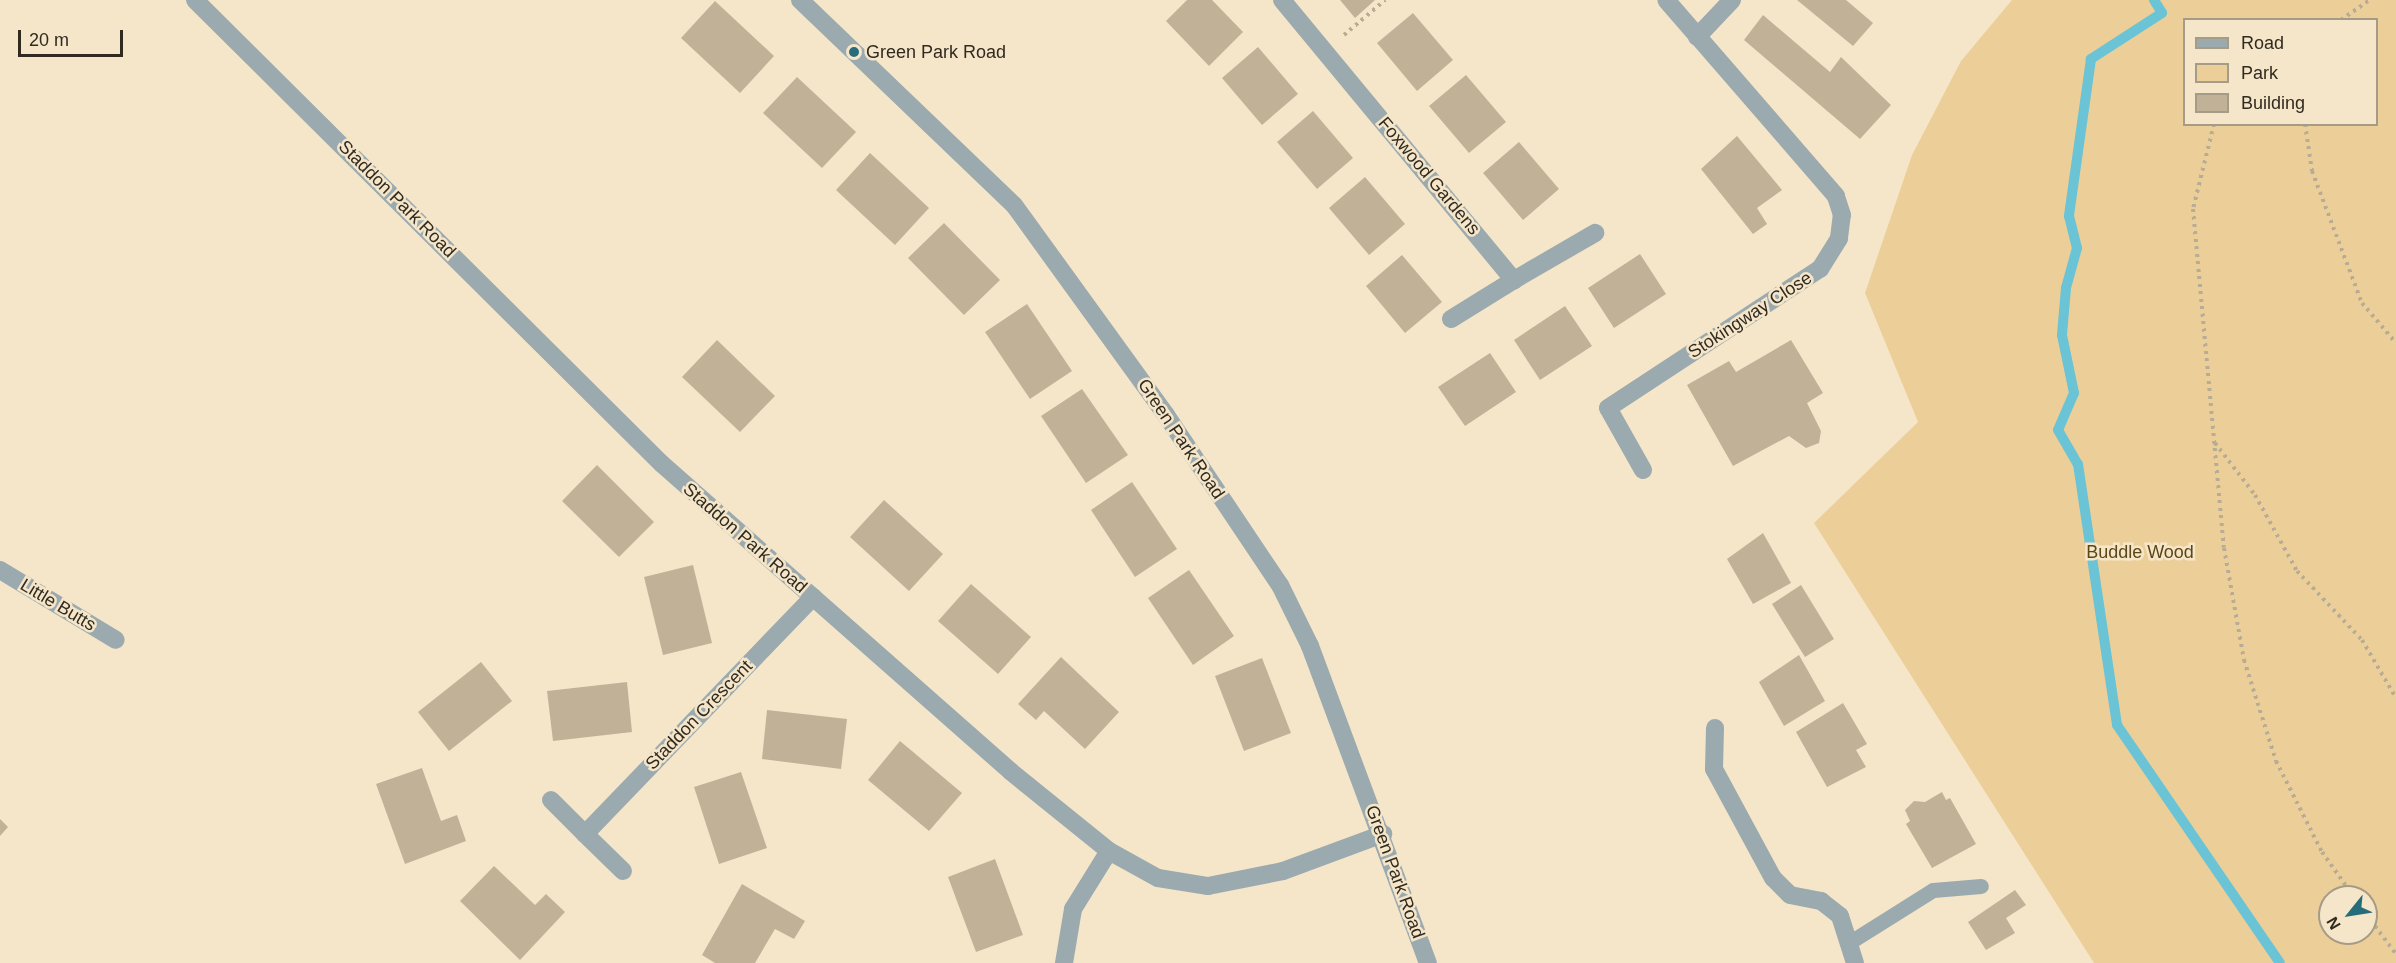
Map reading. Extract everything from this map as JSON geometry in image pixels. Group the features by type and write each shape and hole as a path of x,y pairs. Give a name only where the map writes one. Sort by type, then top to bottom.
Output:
{"street":[{"name":"Staddon Park Road","path":"195,0 662,464 1010,771 1109,851 1158,878 1208,886 1283,871 1383,834"},
{"name":"Green Park Road","path":"800,0 1014,205 1166,415 1280,585 1310,646 1383,834 1428,963"},
{"name":"Foxwood Gardens","path":"1282,0 1514,280"},
{"name":"Stokingway Close","path":"1643,470 1608,408 1820,269 1839,238 1842,215 1836,196 1666,0"},
{"path":"1697,37 1732,0"},
{"path":"1451,320 1595,232"},
{"name":"Little Butts","path":"0,570 116,640"},
{"name":"Staddon Crescent","path":"585,834 813,597"},
{"path":"1715,728 1714,769 1773,878 1791,895 1821,901 1840,916 1855,963"},
{"path":"551,800 623,871"},
{"path":"1064,963 1072,909 1109,851"}],"lane":[{"path":"1850,942 1933,890 1981,886"}],"path":[{"path":"1325,52 1385,0"},
{"path":"2344,18 2370,0"},
{"path":"2214,126 2193,209 2224,548 2244,660 2277,761 2322,852 2345,885"},
{"path":"2305,126 2312,171 2362,303 2396,343"},
{"path":"2215,443 2255,495 2297,571 2362,640 2396,698"},
{"path":"2378,930 2396,954"}],"green space":[{"name":"Buddle Wood","path":"2012,0 2396,0 2396,963 2094,963 1814,523 1918,422 1865,293 1912,155 1961,61"}],"building":[{"path":"1187,0 1212,0 1243,32 1209,66 1166,21"},
{"path":"1340,0 1375,0 1355,18"},
{"path":"1797,0 1846,0 1873,23 1853,46"},
{"path":"715,1 774,56 740,93 681,38"},
{"path":"1413,13 1453,60 1417,91 1377,43"},
{"path":"1763,15 1830,72 1841,57 1891,105 1860,139 1744,40"},
{"path":"1258,47 1298,94 1262,125 1222,78"},
{"path":"1466,75 1506,122 1469,153 1429,106"},
{"path":"797,77 856,132 822,168 763,113"},
{"path":"1313,111 1353,158 1317,189 1277,142"},
{"path":"1737,136 1782,190 1757,208 1767,224 1753,234 1701,169"},
{"path":"1519,142 1559,189 1523,220 1483,173"},
{"path":"870,153 929,208 895,245 836,190"},
{"path":"1365,177 1405,224 1369,255 1329,208"},
{"path":"944,223 1000,280 964,315 908,258"},
{"path":"1640,254 1666,294 1614,328 1588,288"},
{"path":"1402,255 1442,302 1405,333 1366,286"},
{"path":"1027,304 1072,371 1030,399 985,332"},
{"path":"1565,306 1592,346 1540,380 1514,340"},
{"path":"717,340 775,396 740,432 682,377"},
{"path":"1791,340 1823,393 1807,403 1821,431 1819,443 1806,448 1789,436 1733,466 1687,385 1729,361 1736,372"},
{"path":"1490,353 1516,392 1465,426 1438,387"},
{"path":"1082,389 1128,455 1086,483 1041,416"},
{"path":"597,465 654,522 619,557 562,501"},
{"path":"1132,482 1177,549 1135,577 1091,510"},
{"path":"884,500 943,554 909,591 850,537"},
{"path":"1763,533 1791,583 1753,604 1727,559"},
{"path":"693,565 712,643 663,655 644,577"},
{"path":"1189,570 1234,636 1193,665 1148,598"},
{"path":"971,584 1031,637 998,674 938,621"},
{"path":"1801,585 1834,639 1805,657 1772,604"},
{"path":"1799,655 1825,701 1784,726 1759,682"},
{"path":"1061,657 1119,712 1085,749 1044,711 1036,720 1018,704"},
{"path":"1262,658 1291,733 1244,751 1215,676"},
{"path":"481,662 512,701 449,751 418,712"},
{"path":"627,682 632,732 553,741 547,691"},
{"path":"1843,703 1867,744 1856,750 1866,767 1827,787 1796,732"},
{"path":"767,710 847,719 841,769 762,759"},
{"path":"900,741 962,793 929,831 868,780"},
{"path":"422,768 441,821 457,815 466,841 405,864 376,784"},
{"path":"741,772 767,848 719,864 694,787"},
{"path":"1942,792 1946,800 1950,798 1976,844 1932,868 1906,824 1910,821 1905,810 1914,801 1925,802"},
{"path":"0,819 8,827 0,836"},
{"path":"995,859 1023,935 976,952 948,877"},
{"path":"494,866 535,905 546,894 565,912 520,960 460,901"},
{"path":"742,884 805,921 794,939 775,929 755,963 715,963 702,955"},
{"path":"2015,890 2026,905 2006,918 2015,933 1986,950 1968,922"}],"waterway":[{"path":"2154,0 2162,13 2091,59 2069,216 2077,248 2066,288 2062,335 2074,393 2058,430 2078,464 2117,725 2280,963"}],"place":[{"name":"Green Park Road","path":"854,52"}]}
